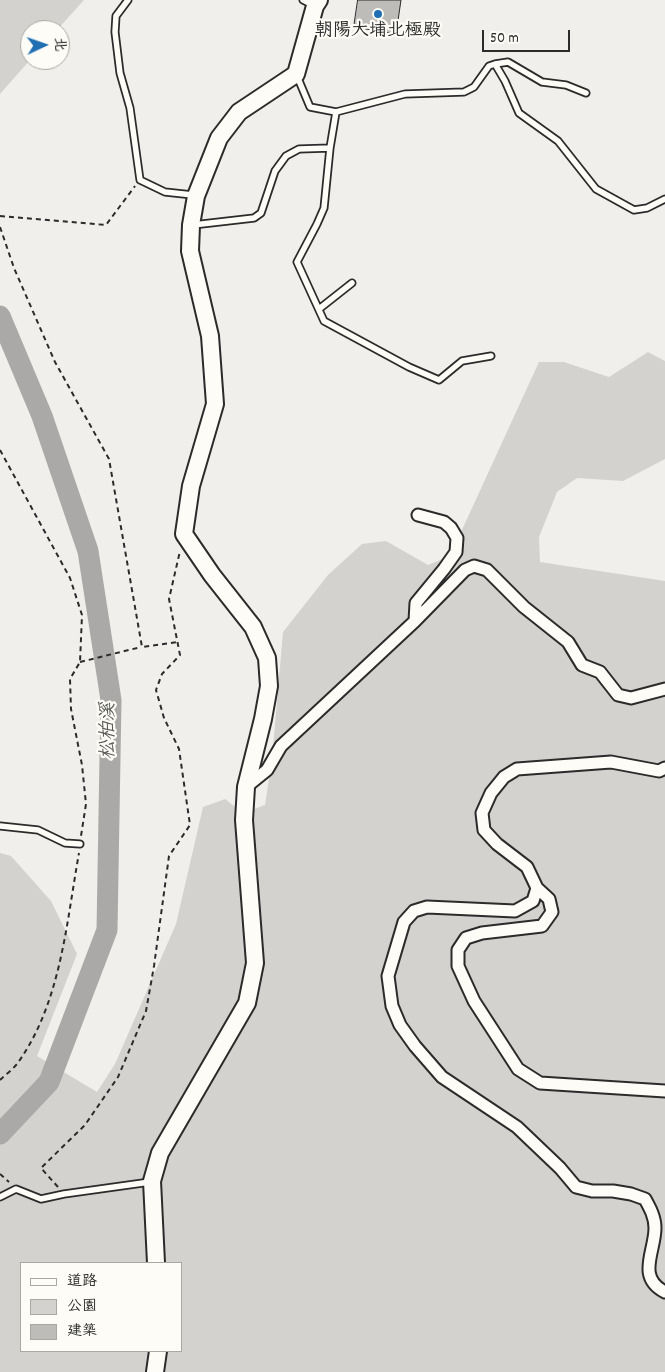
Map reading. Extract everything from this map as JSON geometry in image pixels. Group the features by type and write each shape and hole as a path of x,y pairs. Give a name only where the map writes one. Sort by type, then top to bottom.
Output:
{"main road":[{"path":"156,1262 152,1181 160,1153 246,1003 256,963 244,820 246,787 269,686 267,658 253,627 212,575 184,534 191,486 215,404 210,336 190,251 190,225 196,196 219,138 239,112 296,74 312,2"},
{"path":"155,1372 158,1352"}],"street":[{"path":"415,620 416,603 456,552 457,538 451,528 444,522 418,516"},
{"path":"246,787 267,770 281,746 415,620 465,570 474,566 487,570 524,607 568,642 582,665 600,672 618,695 631,698 665,690"},
{"path":"665,768 659,771 611,762 517,769 504,777 491,792 482,813 484,830 497,844 527,867 536,888 548,899 552,912 542,926 482,932 466,938 458,950 458,966 479,1009 518,1069 540,1083 665,1091"},
{"path":"536,888 533,901 515,911 427,907 414,911 404,922 388,976 392,1006 400,1025 415,1046 442,1077 518,1128 576,1187 592,1191 613,1191 631,1194 644,1199 654,1215 656,1229 648,1271 651,1281 665,1292"}],"lane":[{"path":"128,0 116,16 115,32 120,74 130,108 140,180 166,192 196,196"},
{"path":"296,74 310,107 336,112 405,94 464,92 474,87 489,66 508,62 542,82 566,86 586,93"},
{"path":"495,64 506,81 519,113 558,141 596,189 634,210 647,208 665,199"},
{"path":"336,112 324,208 318,224 297,262 324,321 409,367 439,380 462,361 490,356"},
{"path":"190,225 254,218 261,213 275,172 286,156 300,149 330,148"},
{"path":"319,309 352,283"},
{"path":"0,826 38,830 65,843 80,844"},
{"path":"0,1198 16,1189 41,1199 152,1181"}],"path":[{"path":"0,216 106,225 140,180"},
{"path":"0,227 14,268 54,362 109,459 142,647"},
{"path":"0,450 70,578 82,615 80,662 70,679 71,709 82,765 86,804 63,943 53,989 40,1025 16,1065 0,1080"},
{"path":"64,1194 41,1168 85,1125 118,1077 146,1011 169,856 190,825 179,749 164,718 156,690 162,674 180,655 169,599 184,534"},
{"path":"80,662 142,647 178,642"},
{"path":"0,1174 16,1189"}],"green space":[{"path":"0,0 84,0 66,20 20,20 21,70 0,94"},
{"path":"648,352 665,361 665,459 623,481 577,478 557,492 539,537 540,562 665,581 665,1372 0,1372 0,853 11,856 51,901 77,954 37,1056 97,1092 115,1064 176,924 203,807 225,799 243,813 265,805 272,759 283,632 328,575 362,544 386,541 428,565 450,556 539,362 564,362 609,377"}],"building":[{"name":"朝陽大埔北極殿","path":"358,0 401,0 396,34 354,27"}],"waterway":[{"name":"松柏溪","path":"0,316 42,416 88,551 111,700 107,930 49,1082 0,1134"}],"place":[{"name":"朝陽大埔北極殿","path":"378,14"}]}
